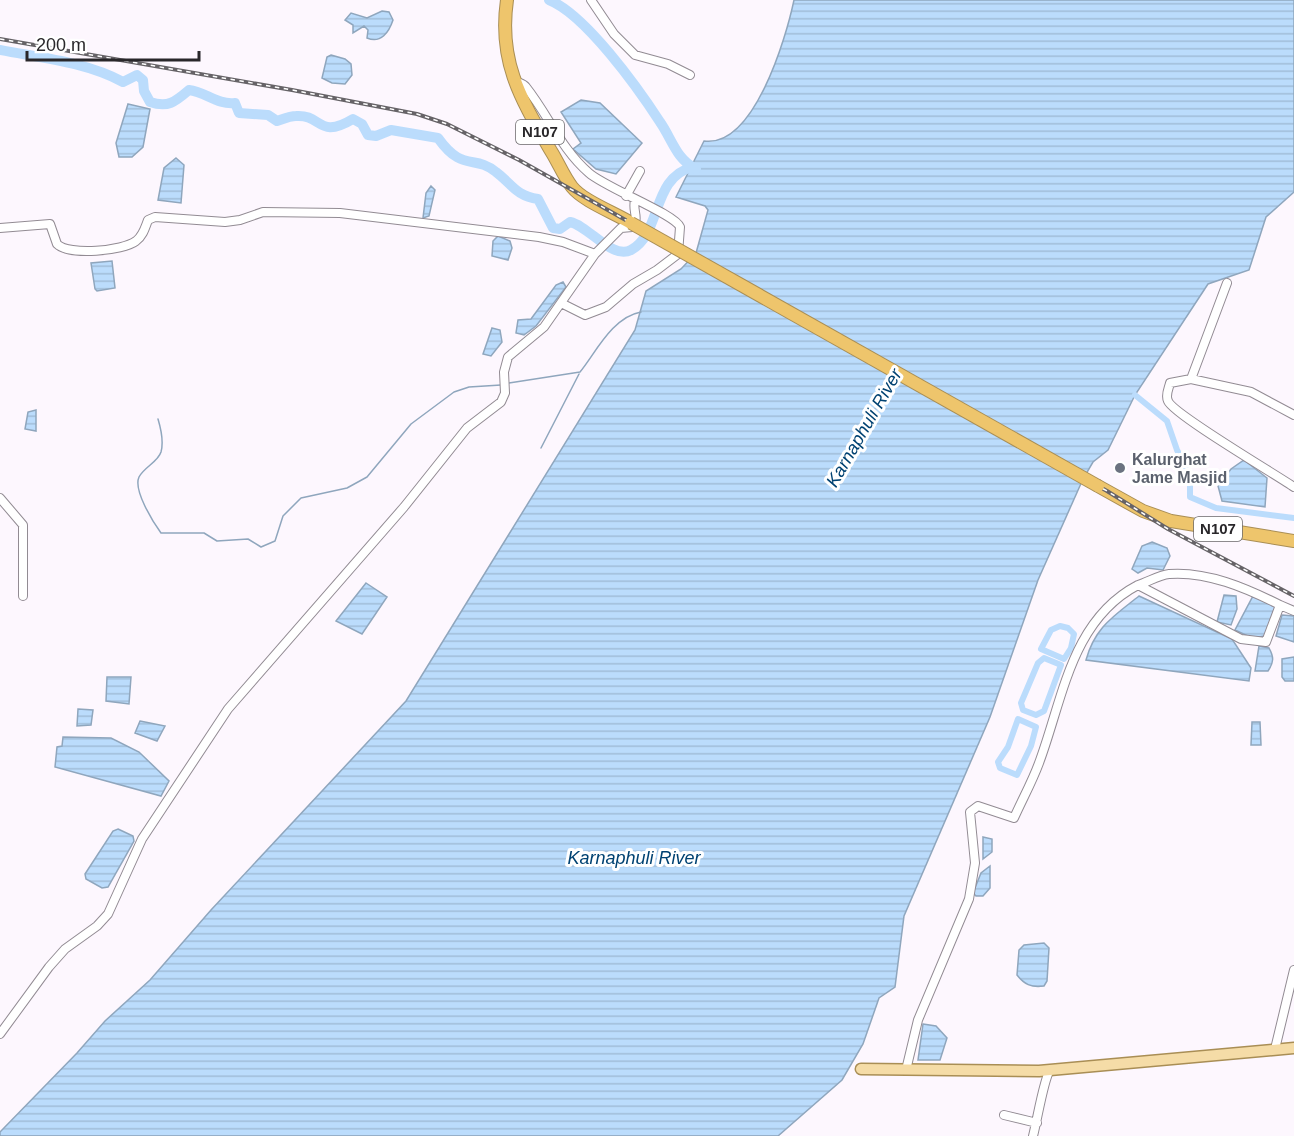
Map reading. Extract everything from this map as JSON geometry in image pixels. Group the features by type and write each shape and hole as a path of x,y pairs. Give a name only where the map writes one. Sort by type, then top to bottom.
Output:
{"highway":[{"name":"N107","path":"507,3 505,47 514,81 572,188 1143,511 1171,521 1294,541"}],"main road":[{"path":"861,1069 1050,1070 1294,1048"}],"street":[{"path":"591,0 618,40 635,56 670,65 690,75"},
{"path":"514,81 526,86 552,130 577,162 594,177 626,196 676,220 680,227 678,254 657,270 638,280 606,307 591,314 582,315 561,303"},
{"path":"626,196 640,171"},
{"path":"0,1034 65,949 97,926 108,914 141,840 228,709 404,507 467,428 496,408 505,393 504,372 508,357 538,333 611,236 621,228 632,227 637,217 635,200"},
{"path":"0,228 50,224 57,244 72,251 128,245 141,236 148,220 154,217 225,222 240,220 263,212 339,213 539,237 598,251"},
{"path":"1191,380 1227,283"},
{"path":"1294,416 1251,392 1191,380 1170,383 1167,395 1168,402 1188,420 1210,431 1294,487"},
{"path":"0,498 23,525 23,596"},
{"path":"906,1070 918,1020 963,919 969,899 975,862 970,812 978,806 1014,818 1038,766 1085,633 1105,609 1138,585 1168,574 1204,576 1256,593 1294,611"},
{"path":"1138,585 1241,639 1266,642 1280,605"},
{"path":"1275,1049 1292,993 1294,970"},
{"path":"1033,1136 1045,1094 1045,1078 1050,1070"},
{"path":"1004,1115 1037,1123"}],"water":[{"name":"Karnaphuli River","path":"794,0 1294,0 1294,192 1266,217 1249,270 1208,284 1135,395 1108,450 1093,462 1083,479 1038,580 990,717 904,916 895,987 879,998 863,1044 842,1080 778,1136 0,1136 0,1132 105,1021 150,980 211,910 406,701 635,330 646,291 681,269 696,253 708,210 705,206 676,197 704,141 722,139 738,127 752,109 775,63"},
{"path":"382,11 389,12 393,20 387,33 376,39 367,38 368,30 364,26 353,33 353,25 345,20 351,13 367,18"},
{"path":"331,55 345,59 351,64 352,75 345,84 332,83 322,78 327,57"},
{"path":"581,100 600,103 642,143 616,174 596,169 573,149 581,143 561,112"},
{"path":"128,104 150,109 143,147 132,157 119,157 116,143"},
{"path":"176,158 184,165 181,203 158,200 164,168"},
{"path":"431,186 435,190 429,216 423,218 426,193"},
{"path":"498,236 510,241 512,248 508,260 492,256 493,241"},
{"path":"112,261 115,288 97,291 91,263"},
{"path":"563,282 566,287 536,326 524,335 516,333 518,320 531,319 556,285"},
{"path":"492,328 500,330 502,342 491,356 483,354"},
{"path":"36,410 36,431 25,429 28,412"},
{"path":"1244,460 1267,478 1265,507 1222,501 1218,486 1231,469"},
{"path":"1152,542 1167,548 1170,556 1163,570 1147,568 1138,573 1132,569 1142,546"},
{"path":"366,583 387,597 362,634 336,621"},
{"path":"1224,595 1236,596 1237,609 1231,625 1217,622"},
{"path":"1139,596 1232,639 1251,668 1249,681 1086,660 1095,639 1106,623"},
{"path":"1253,596 1277,605 1265,636 1252,638 1235,630"},
{"path":"1282,615 1294,616 1294,642 1276,636"},
{"path":"1259,646 1269,648 1272,654 1273,660 1268,671 1255,671"},
{"path":"1294,657 1294,681 1285,681 1282,677 1282,659"},
{"path":"107,677 131,677 129,704 106,701"},
{"path":"78,709 93,710 91,725 77,726"},
{"path":"140,721 165,726 157,741 135,733"},
{"path":"1252,722 1260,722 1261,745 1251,745"},
{"path":"63,737 111,738 139,752 169,781 161,796 55,767 57,747 62,746"},
{"path":"118,829 133,836 134,841 108,887 102,888 86,879 85,874 113,831"},
{"path":"983,837 992,839 992,852 983,859"},
{"path":"990,866 990,888 983,896 976,896 973,893 981,873"},
{"path":"1044,943 1049,948 1047,981 1044,986 1032,986 1017,975 1019,950 1024,945"},
{"path":"923,1024 936,1026 947,1038 940,1060 918,1060"}],"waterway":[{"path":"549,0 578,20 610,54 664,128 679,154 696,169"},
{"path":"0,50 79,65 123,82 137,75 143,80 144,91 150,102 156,104 171,103 189,90 223,102 235,103 239,113 268,115 277,121 291,116 304,116 326,127 333,127 353,119 362,124 368,135 376,136 391,130 438,138 455,156 488,167 519,192 538,199 553,228 560,229 570,222 585,229 608,247 624,252 631,250 641,242 648,232 663,193 670,182 680,173 693,167"},
{"path":"509,383 580,372 613,328 631,315 641,312"},
{"path":"541,448 579,374"},
{"path":"158,419 162,439 161,452 157,459 141,473 138,483 141,498 161,533 204,533 217,541 248,539 261,547 275,541 283,516 301,498 347,488 367,477 411,424 454,392 469,387 501,385"},
{"path":"1135,395 1167,421 1177,450 1190,475 1190,497 1216,508 1294,518"},
{"path":"1060,626 1068,628 1074,634 1071,648 1064,659 1041,649 1051,630 1060,626"},
{"path":"1044,658 1061,665 1044,711 1036,715 1023,710 1021,703 1038,663 1044,658"},
{"path":"1018,719 1036,727 1031,746 1017,775 1000,768 998,762 1008,747 1018,719"}],"railway":[{"path":"0,39 292,90 417,114 447,124 519,160 1107,491 1168,529 1294,596"}],"place":[{"name":"Kalurghat Jame Masjid","path":"1120,468"}]}
